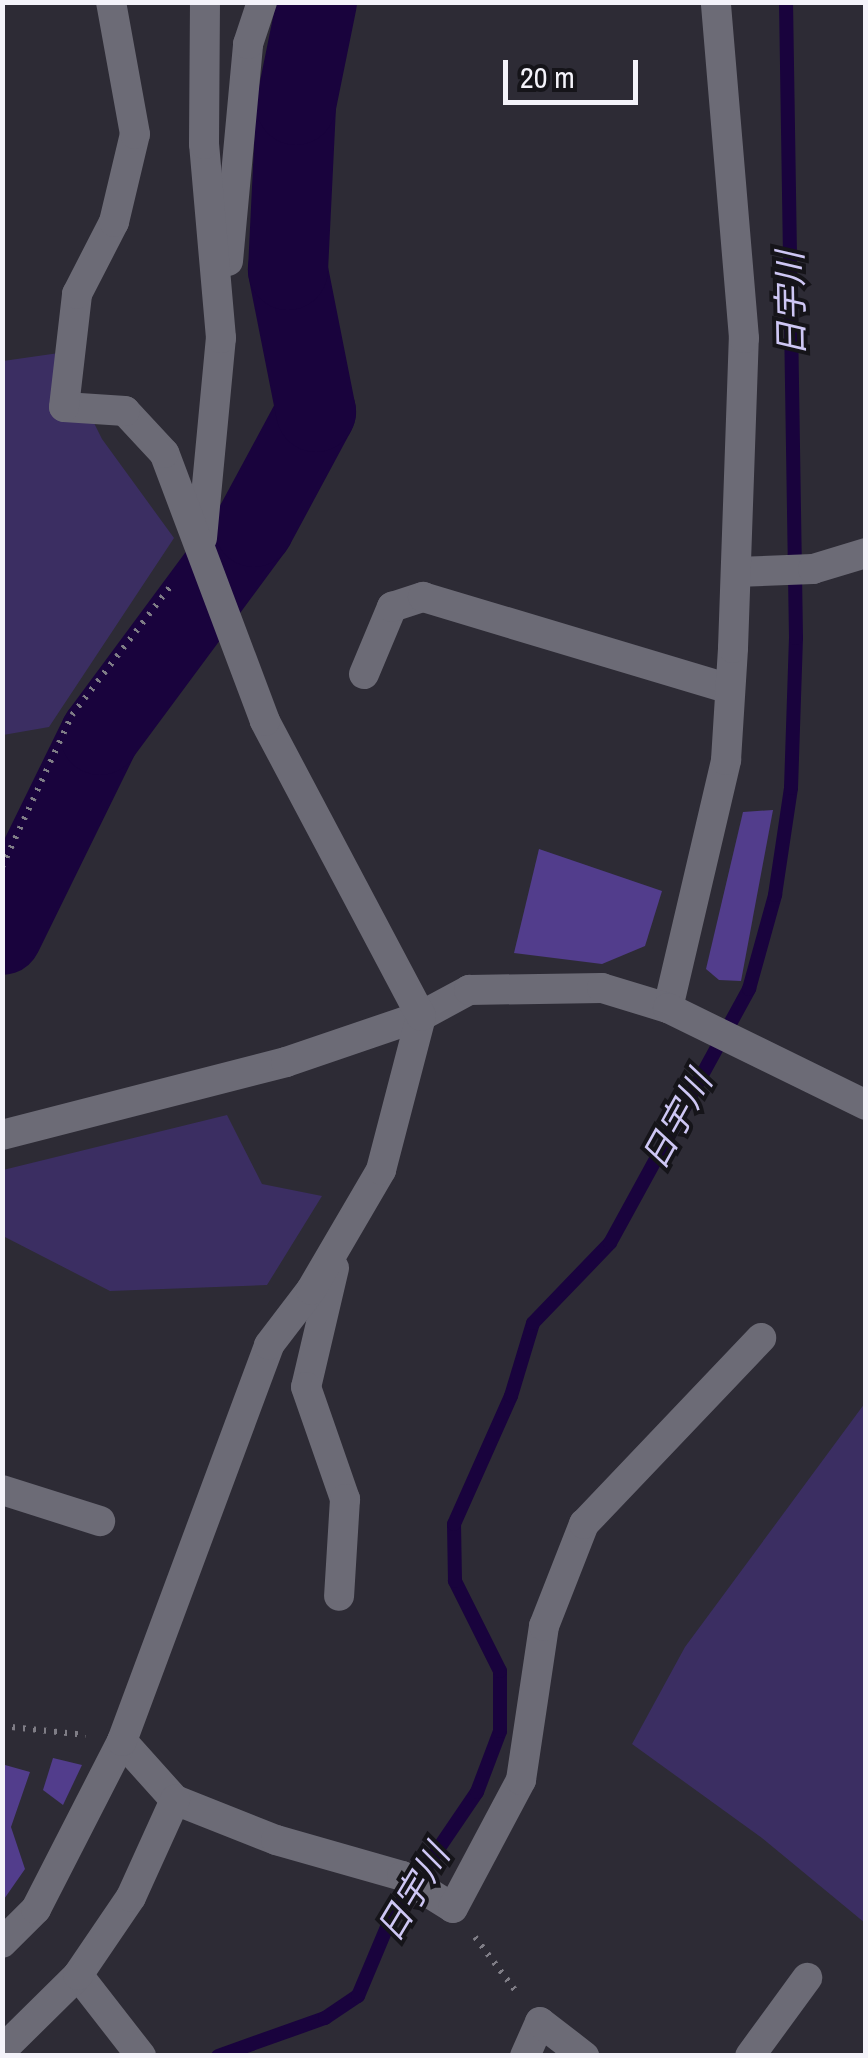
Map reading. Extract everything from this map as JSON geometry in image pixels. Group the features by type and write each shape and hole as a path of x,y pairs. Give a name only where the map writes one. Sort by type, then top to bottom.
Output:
{"street":[{"path":"2,1943 36,1909 122,1741 269,1345 340,1240 381,1170 421,1016 265,722 164,452 125,411 64,407 77,294 114,222 135,134 111,2"},
{"path":"206,2 204,144 221,338"},
{"path":"201,546 248,44 262,2"},
{"path":"668,1008 726,760 730,689 750,572 744,338 716,2"},
{"path":"750,572 813,569 866,552"},
{"path":"364,674 392,606 423,596 730,689"},
{"path":"2,1134 286,1062 421,1016 469,990 602,988 668,1008 866,1105"},
{"path":"339,1596 345,1499 306,1386 340,1240"},
{"path":"122,1741 175,1800 276,1840 402,1876 443,1900 522,1780 544,1626 584,1524 761,1338"},
{"path":"2,1490 100,1521"},
{"path":"2,2050 78,1975 132,1897 175,1800"},
{"path":"78,1975 141,2056"},
{"path":"750,2056 808,1978"},
{"path":"525,2056 540,2022 584,2056"}],"path":[{"path":"2,867 72,715 201,546"},
{"path":"2,1726 122,1741"},
{"path":"443,1900 540,2022"}],"shaded area":[{"path":"59,353 102,439 174,538 49,727 3,735 3,361"},
{"path":"227,1115 262,1184 322,1196 267,1285 110,1291 3,1236 3,1170"},
{"path":"865,1403 865,1923 762,1838 632,1744 685,1647"}],"building":[{"path":"773,810 741,981 719,980 706,969 743,812"},
{"path":"539,849 662,891 645,946 602,964 514,953"},
{"path":"53,1758 82,1765 63,1805 43,1790"},
{"path":"5,1765 30,1772 11,1827 25,1869 2,1902"}],"waterway":[{"name":"日宇川","path":"2,935 100,735 254,527 316,412 288,270 296,105 317,2"},
{"name":"日宇川","path":"218,2056 325,2018 358,1996 390,1920 477,1792 500,1731 500,1671 455,1581 454,1524 511,1396 533,1323 610,1243 749,989 775,895 791,788 796,638 786,2"}]}
